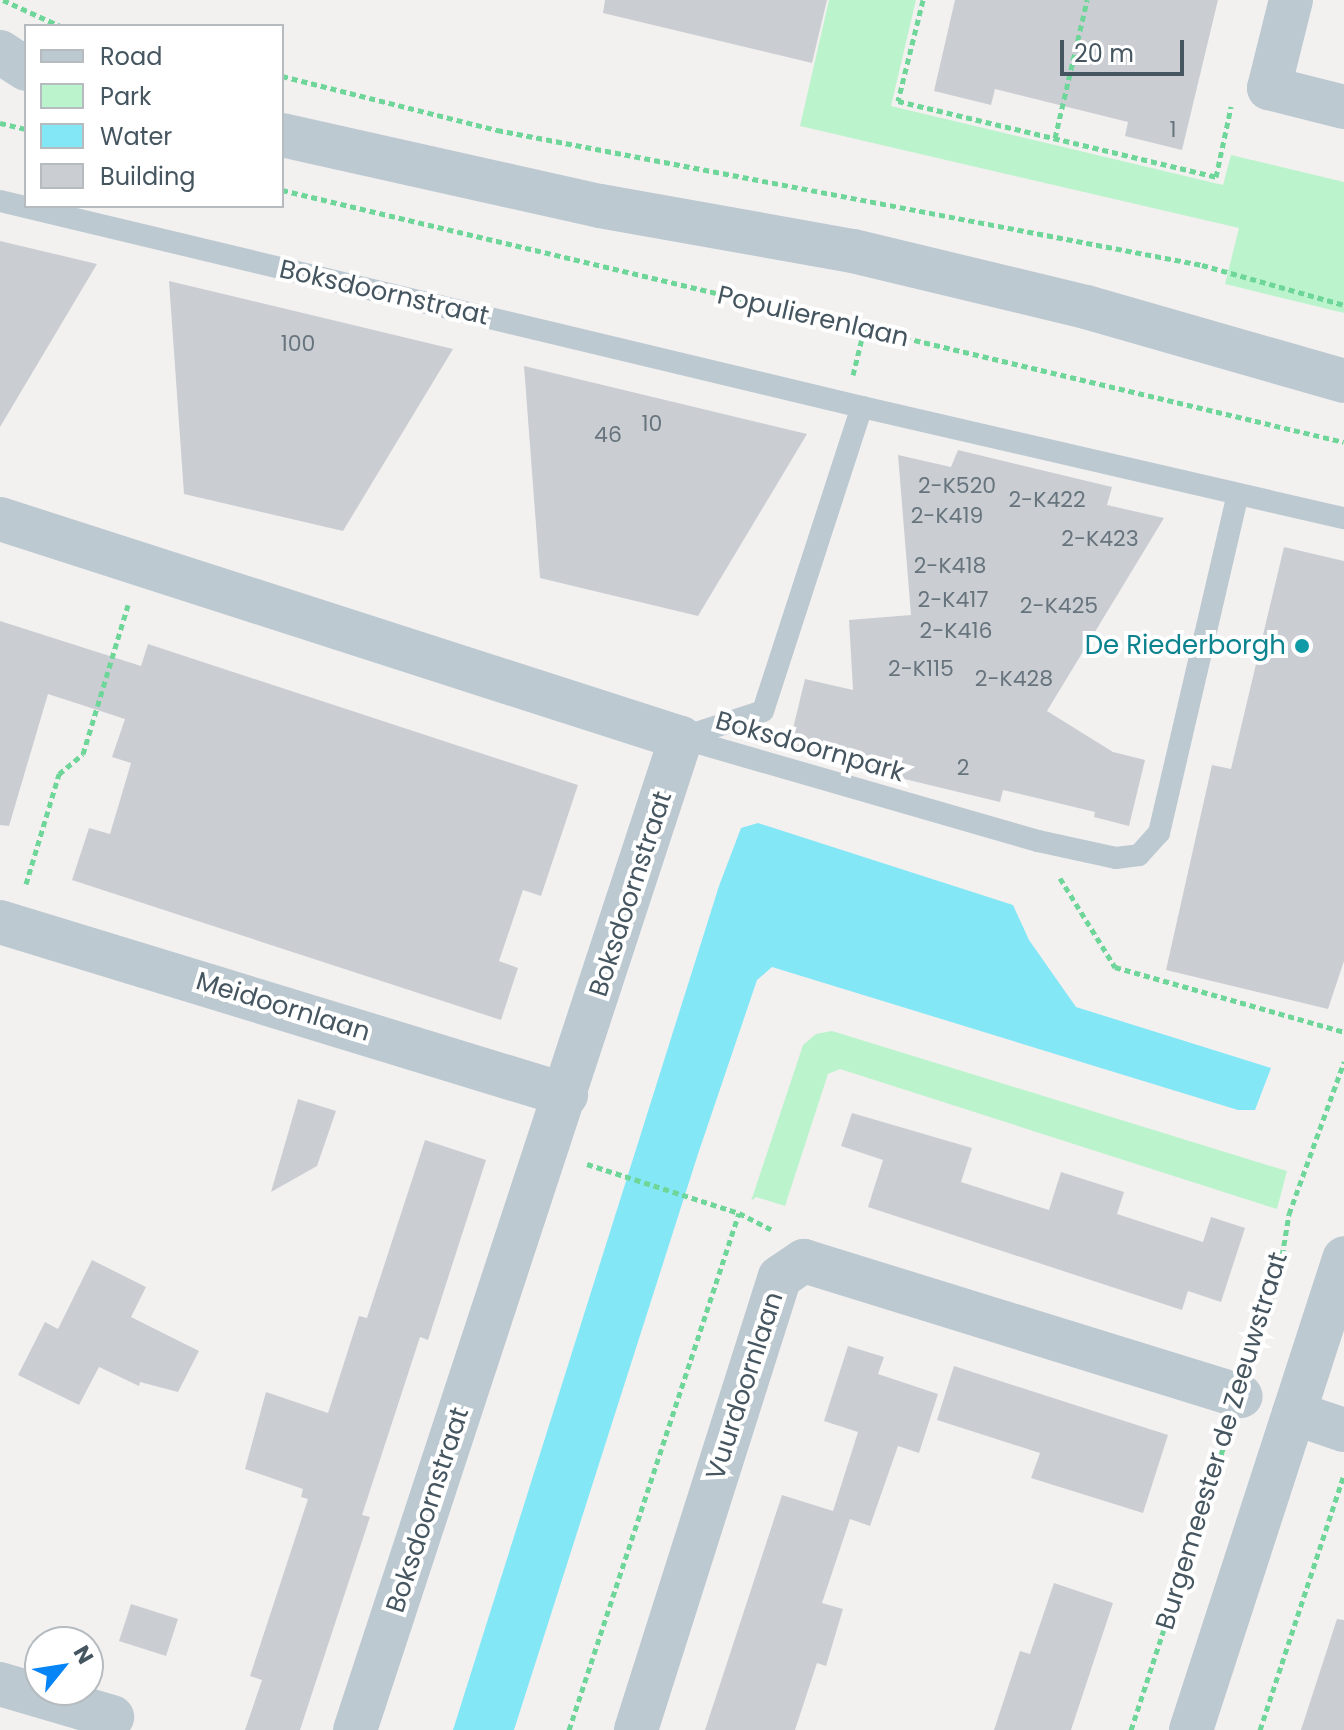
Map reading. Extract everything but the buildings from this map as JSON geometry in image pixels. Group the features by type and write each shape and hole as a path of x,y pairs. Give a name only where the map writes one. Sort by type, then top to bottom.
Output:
{"street":[{"path":"1291,0 1269,88 1344,107"},
{"path":"0,52 24,68"},
{"path":"0,75 24,76"},
{"path":"284,135 600,206 853,251 1340,375"},
{"path":"0,519 681,738"},
{"name":"Boksdoornstraat","path":"355,1730 681,738"},
{"name":"Meidoornlaan","path":"7,922 566,1095"},
{"path":"1191,1730 1344,1258"},
{"name":"Vuurdoornlaan","path":"636,1730 780,1277 804,1261 1241,1396"},
{"path":"1294,1413 1344,1430"},
{"path":"0,1684 112,1717"}],"lane":[{"name":"Boksdoornstraat","path":"0,201 24,207"},
{"name":"Boksdoornstraat","path":"29,208 854,405"},
{"path":"854,405 1344,518"},
{"name":"Boksdoornpark","path":"681,738 763,711 854,405"},
{"name":"Boksdoornpark","path":"681,738 1038,841 1116,858 1139,855 1159,833 1238,494"}],"path":[{"path":"3,0 56,24"},
{"path":"923,0 898,101 1216,177 1232,102 1269,88"},
{"path":"1055,138 1087,0"},
{"path":"284,77 497,130 1202,265 1344,305"},
{"path":"0,123 24,129"},
{"name":"Populierenlaan","path":"284,190 1344,442"},
{"path":"854,405 864,330"},
{"path":"7,922 59,774 83,754 139,566"},
{"path":"1038,841 1115,967 1344,1032"},
{"name":"Burgemeester de Zeeuwstraat","path":"1131,1730 1279,1275 1289,1214 1344,1062"},
{"path":"569,1730 739,1213 612,1172"},
{"path":"1260,1730 1344,1474"}],"green space":[{"path":"829,0 916,0 891,106 1223,185 1231,155 1344,182 1344,313 1225,284 1239,228 800,126"},
{"path":"832,1031 1287,1171 1277,1209 840,1069 828,1074 785,1206 756,1197 751,1201 803,1045 816,1034"}],"water":[{"path":"758,823 1013,905 1029,940 1076,1007 1271,1068 1255,1110 1238,1110 772,967 757,980 698,1154 514,1730 453,1730 719,886 741,828"}],"place":[{"name":"De Riederborgh","path":"1302,646"}]}
